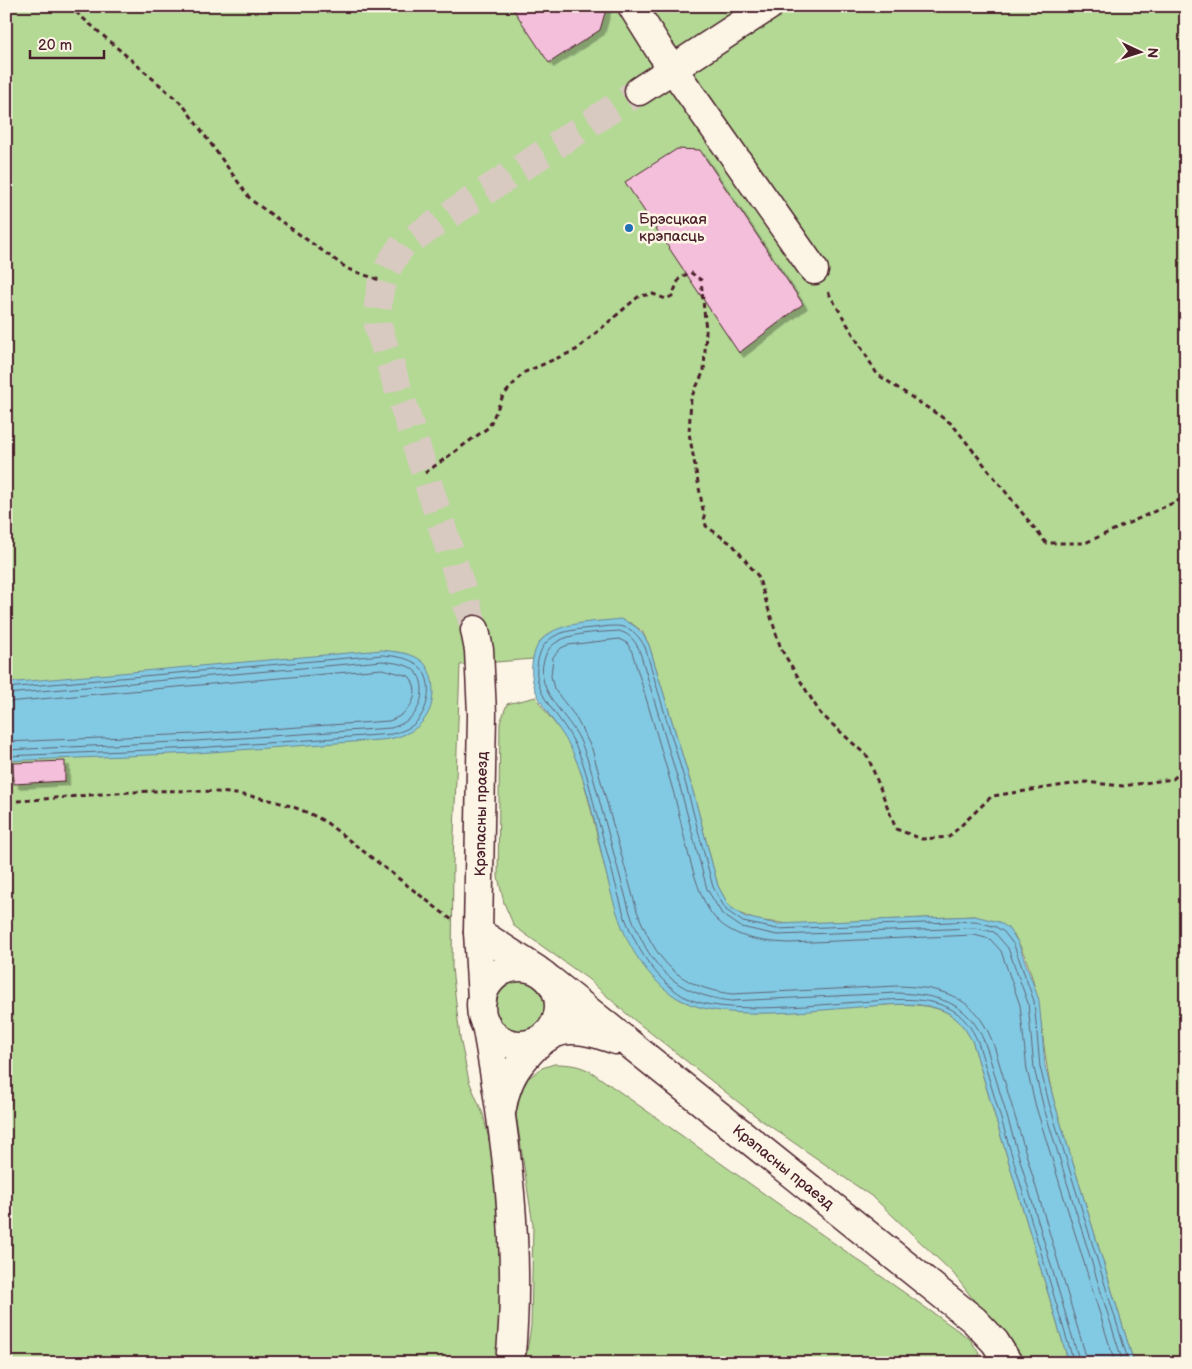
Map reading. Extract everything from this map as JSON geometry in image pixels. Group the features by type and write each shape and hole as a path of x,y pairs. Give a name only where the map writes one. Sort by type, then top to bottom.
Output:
{"street":[{"path":"632,6 814,270"},
{"path":"639,91 769,6"},
{"name":"Крэпасны праезд","path":"475,630 479,650 482,714 478,932 484,1012 501,1114 514,1252 513,1330 510,1363"},
{"name":"Крэпасны праезд","path":"478,932 544,975 974,1320 995,1342 1008,1363"},
{"path":"501,1114 504,1096 517,1066 542,1038 551,1029 558,1018 559,1004 557,991 544,975 526,967 514,967 503,971 493,978 484,1012 494,1035 505,1042 517,1045 530,1044 542,1038 558,1031 577,1030 600,1034 634,1047"}],"path":[{"path":"69,6 182,105 251,200 348,269 382,281"},
{"path":"814,270 877,374 952,424 1046,543 1085,543 1186,497"},
{"path":"425,473 489,426 503,396 523,373 576,350 640,296 653,294 666,299 672,296 680,279 690,272 700,280 706,330 704,371 691,398 689,433 706,526 733,545 758,576 781,649 820,713 868,758 896,829 922,839 949,837 992,796 1085,782 1123,786 1174,779 1186,767"},
{"path":"16,801 187,790 268,799 313,814 360,847 448,918 478,932"}],"green space":[{"path":"6,6 1186,6 1186,1363 1134,1363 1054,1101 1036,995 1024,955 1014,935 975,916 789,924 755,920 729,906 718,886 691,784 649,645 642,631 631,623 552,632 542,639 533,659 460,665 453,863 452,968 460,1038 469,1081 483,1114 495,1166 501,1255 497,1363 6,1363"},
{"path":"536,697 567,740 575,756 585,786 611,890 622,924 637,954 656,980 681,1000 725,1011 765,1013 864,1006 916,1005 946,1012 962,1025 973,1043 1069,1363 1022,1363 953,1273 874,1198 761,1120 628,1015 588,979 514,926 504,903 498,877 500,723 507,704"},
{"path":"514,974 526,974 543,983 550,994 552,1006 550,1018 543,1029 526,1038 514,1038 502,1033 493,1024 488,1012 488,1000 493,988 502,979"},
{"path":"554,1064 584,1068 593,1073 970,1339 985,1363 525,1363 531,1326 533,1225 515,1108 522,1083 542,1068"}],"water":[{"path":"620,619 638,629 649,645 691,784 718,886 729,906 745,917 777,924 975,916 999,922 1008,928 1018,942 1039,1000 1045,1066 1054,1101 1134,1363 1069,1363 973,1043 963,1026 956,1019 939,1009 911,1004 775,1013 749,1013 701,1008 683,1001 666,990 639,959 629,943 620,921 606,874 589,801 574,755 543,706 533,680 532,666 535,651 549,633 572,625"},
{"path":"382,650 414,656 428,668 432,679 432,702 424,720 410,732 391,739 196,753 6,761 6,683"}],"building":[{"path":"511,6 607,6 600,30 549,63"},
{"path":"677,149 700,150 803,304 739,353 625,182"},
{"path":"65,761 65,781 14,784 13,763"}],"tunnel":[{"path":"475,630 378,326 378,303 382,282 390,263 403,245 639,91"}],"place":[{"name":"Брэсцкая крэпасць","path":"629,228"}]}
